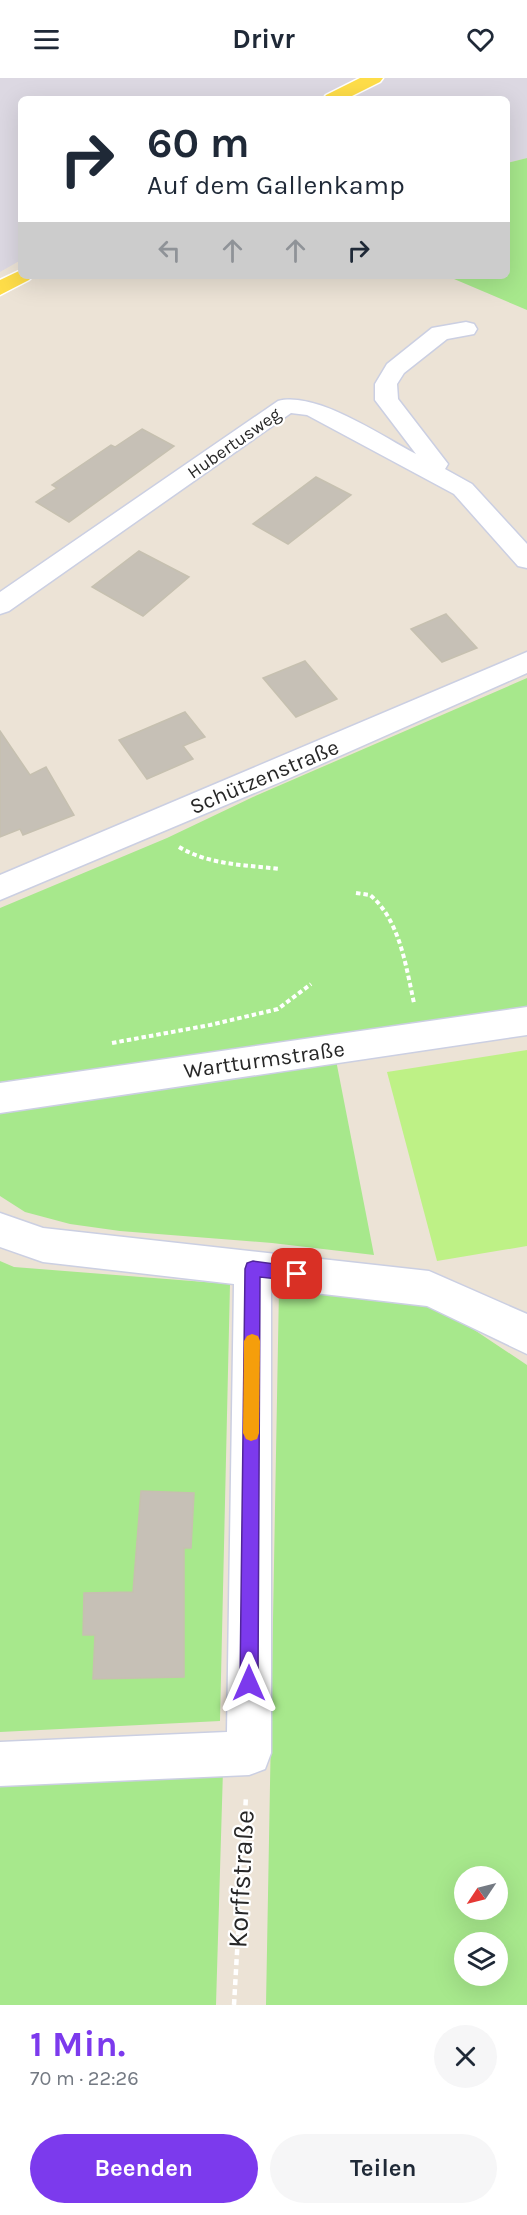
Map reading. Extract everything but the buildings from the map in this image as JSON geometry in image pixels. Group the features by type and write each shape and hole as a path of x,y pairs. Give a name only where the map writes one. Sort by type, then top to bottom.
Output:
{"main road":[{"path":"338,96 374,78"},
{"path":"0,289 18,278"}],"street":[{"path":"429,471 436,464 387,400 386,384 394,369 440,333 466,329"},
{"name":"Hubertusweg","path":"0,605 286,406 313,408 463,489 527,560"},
{"name":"Schützenstraße","path":"0,888 527,662"},
{"name":"Wartturmstraße","path":"0,1098 527,1021"},
{"path":"0,1230 43,1245 429,1289 512,1326 527,1336"},
{"path":"0,1764 249,1753 253,1269"}],"path":[{"path":"156,822 167,838 185,852 210,859 280,869"},
{"path":"356,893 370,895 385,909 404,964 423,1036"},
{"path":"106,1045 278,1009 311,984"},
{"name":"Korffstraße","path":"234,2005 249,1753"}],"shaded area":[{"path":"0,78 527,78 527,158 510,162 510,96 18,96 18,262 0,272"}],"green space":[{"path":"527,158 527,310 454,279 510,279 510,162"},
{"path":"527,678 527,1008 0,1082 0,908 167,838 253,797"},
{"path":"527,1050 527,1246 437,1261 387,1072"},
{"path":"335,1055 374,1255 272,1243 120,1231 70,1224 25,1212 0,1196 0,1101"},
{"path":"0,1261 14,1267 230,1284 220,1721 0,1732"},
{"path":"279,1288 421,1302 470,1327 527,1365 527,2005 266,2005"},
{"path":"223,1770 216,2005 0,2005 0,1783"}],"slow traffic":[{"path":"251,1433 252,1341"}],"route":[{"path":"249,1683 253,1269 297,1274"}]}
